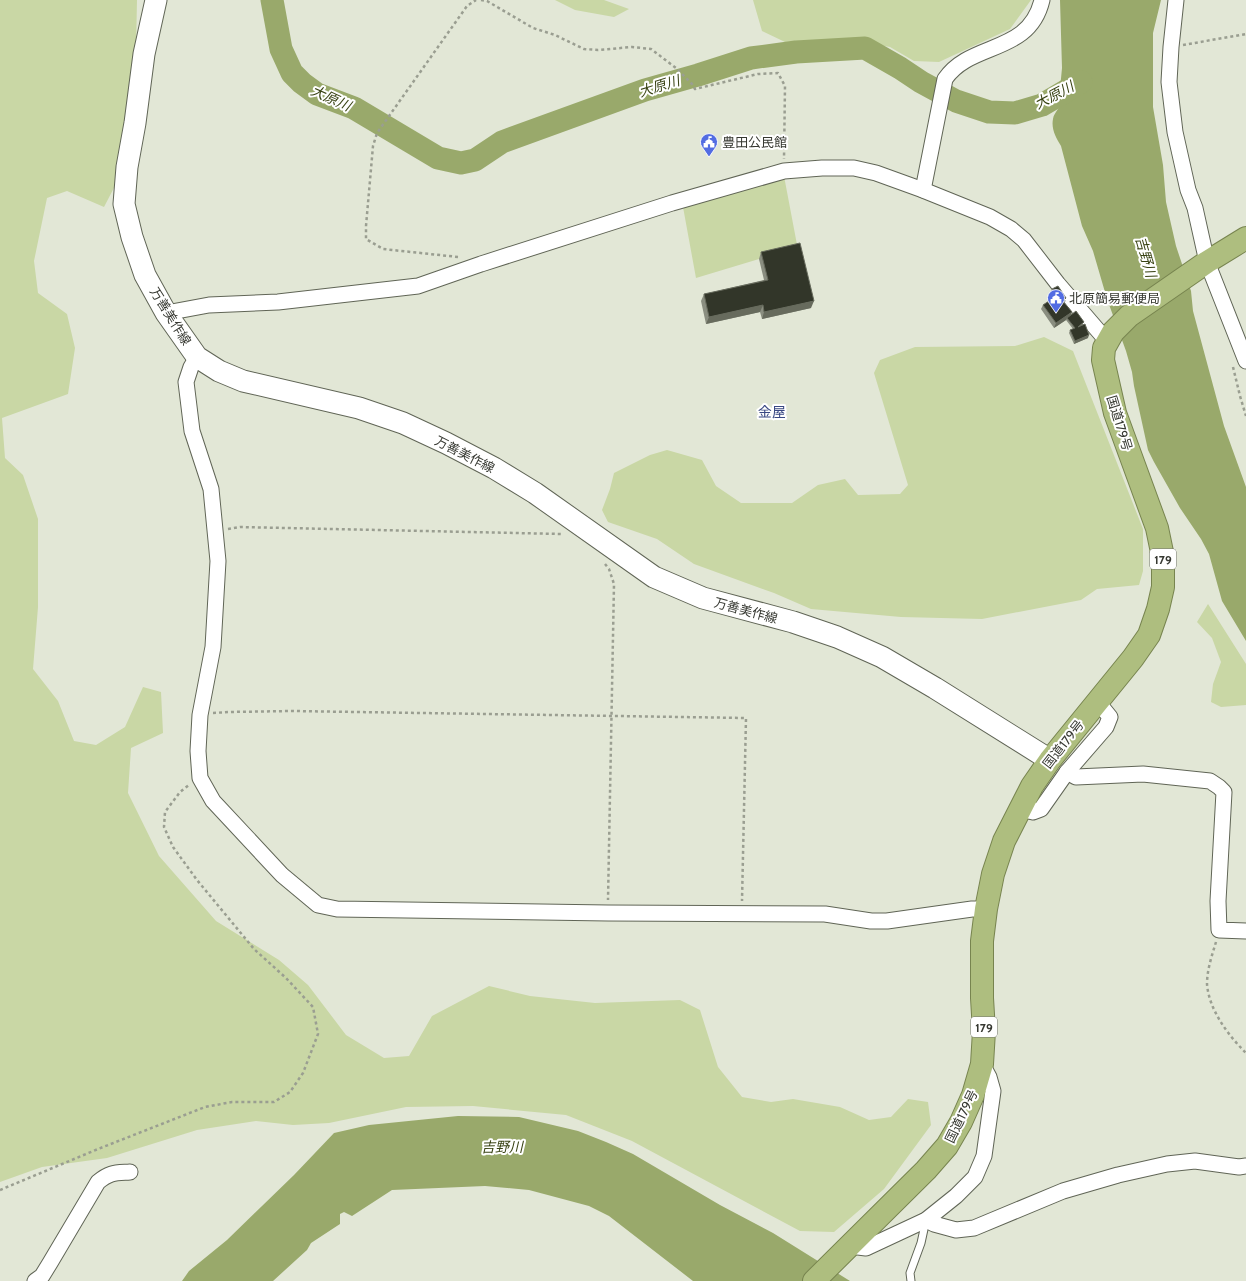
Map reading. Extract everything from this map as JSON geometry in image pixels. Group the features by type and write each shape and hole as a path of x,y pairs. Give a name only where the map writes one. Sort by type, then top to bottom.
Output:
{"highway":[{"path":"1110,336 1129,316 1198,267 1246,238"},
{"name":"国道179号","path":"814,1281 926,1170 947,1146 962,1122 973,1095 982,1064 984,1031 982,998 982,941 986,909 993,874 1004,841 1032,786 1058,766 1097,701 1133,658 1149,635 1158,609 1163,587 1163,557 1157,528 1115,413 1103,360 1104,348 1110,336"}],"main road":[{"name":"万善美作線","path":"156,0 144,54 135,123 127,167 124,204 132,237 145,275 166,313 197,356 219,371 243,381 359,408 403,423 446,443 494,468 535,493 654,577 703,598 793,622 837,637 882,657 935,688 1058,766"}],"street":[{"path":"923,190 945,79 950,72 964,61 1022,34 1033,22 1042,0"},
{"path":"1176,0 1169,82 1176,132 1188,190 1195,208 1198,267 1246,361"},
{"path":"166,313 209,305 278,302 412,287 672,203 784,171 822,168 854,168 876,173 923,190 1011,228 1024,240 1058,284 1110,336"},
{"path":"197,356 191,367 186,382 192,431 212,490 218,561 213,647 200,714 198,751 200,778 213,801 282,875 318,905 337,909 608,913 825,914 871,921 887,921 972,908 986,909"},
{"path":"1058,766 1076,777 1143,774 1210,781 1220,787 1224,792 1218,901 1219,930 1246,932"},
{"path":"844,1251 866,1248 926,1220 956,1196 975,1177 984,1156 993,1091 989,1077 982,1064"},
{"path":"926,1220 934,1224 956,1230 974,1228 1063,1191 1118,1175 1167,1164 1195,1161 1239,1167 1246,1166"},
{"path":"35,1281 42,1276 98,1182 106,1175 130,1172"}],"lane":[{"path":"911,1281 910,1273 922,1243 926,1220"}],"path":[{"path":"476,0 467,6 377,133 373,146 366,238 383,249 475,259 481,264"},
{"path":"480,0 487,1 533,28 555,35 584,48 598,50 632,47 651,49 676,68 695,89 758,74 778,73 785,86 784,171"},
{"path":"1171,47 1246,34"},
{"path":"216,530 240,527 561,533 568,536"},
{"path":"600,559 609,569 614,584 613,715 608,913"},
{"path":"200,714 292,711 746,718 742,914"},
{"path":"0,1190 98,1149 205,1107 232,1102 274,1102 290,1092 303,1073 318,1034 313,1006 286,978 254,949 197,880 173,848 164,828 165,812 180,792 200,778"},
{"path":"1219,930 1211,957 1207,983 1210,998 1224,1029 1246,1053"}],"shaded area":[{"path":"0,0 137,0 136,49 117,182 104,207 67,191 47,198 34,261 38,293 67,314 75,348 68,394 2,418 5,458 23,475 38,519 38,607 33,669 58,701 74,741 96,745 125,727 143,687 161,692 163,733 131,748 128,793 159,856 216,921 279,960 308,985 346,1035 384,1058 409,1056 432,1016 489,986 530,996 595,1003 680,1000 700,1010 718,1067 742,1097 771,1102 793,1099 840,1107 869,1120 891,1117 908,1099 928,1102 931,1125 884,1189 834,1232 800,1231 632,1141 566,1115 473,1106 406,1107 329,1123 293,1125 256,1121 197,1130 107,1158 42,1167 0,1182"},
{"path":"555,0 604,0 629,9 614,17 575,10"},
{"path":"753,0 1031,0 1010,29 939,62 914,61 890,47 852,40 785,42 762,31"},
{"path":"784,176 798,250 759,259 696,278 683,207"},
{"path":"1044,337 1073,351 1143,529 1143,571 1139,585 1097,589 1081,600 982,619 901,617 811,609 774,593 694,564 657,539 608,522 602,510 614,473 650,455 667,450 702,460 716,486 741,503 792,503 818,485 845,479 858,495 900,494 908,485 874,373 880,360 915,347 1015,346"},
{"path":"1208,604 1246,664 1246,705 1221,707 1211,702 1213,684 1221,662 1212,638 1197,622"}],"water":[{"name":"吉野川","path":"1060,0 1161,0 1153,33 1153,107 1163,165 1166,202 1176,246 1191,291 1193,311 1224,426 1246,487 1246,641 1222,601 1209,554 1201,539 1180,508 1148,450 1132,372 1126,351 1107,299 1093,251 1082,226 1061,146 1053,130 1054,117 1061,102 1056,102 1053,95 1060,89 1062,68"},
{"name":"吉野川","path":"458,1116 519,1117 578,1131 606,1142 633,1154 720,1205 773,1233 850,1281 693,1281 609,1216 589,1206 529,1190 485,1186 392,1190 352,1216 344,1212 340,1214 340,1224 311,1243 307,1250 273,1281 182,1281 189,1271 227,1240 294,1175 334,1133 369,1125"}],"building":[{"path":"800,243 814,301 764,312 763,305 709,317 704,294 768,280 761,252"},
{"path":"1058,286 1066,298 1063,301 1052,289"},
{"name":"北原簡易郵便局","path":"1058,295 1072,312 1056,323 1043,305"},
{"path":"1076,311 1084,322 1078,327 1085,324 1089,335 1075,341 1070,330 1075,328 1067,318"}],"waterway":[{"name":"大原川","path":"272,0 281,49 292,73 302,83 317,94 354,108 438,158 461,163 475,160 502,142 645,90 751,58 796,52 865,48 956,101 989,112 1015,113 1042,105 1081,82"}],"place":[{"name":"豊田公民館","path":"709,157"},
{"name":"北原簡易郵便局","path":"1056,313"}],"district":[{"name":"金屋","path":"772,412"}]}
